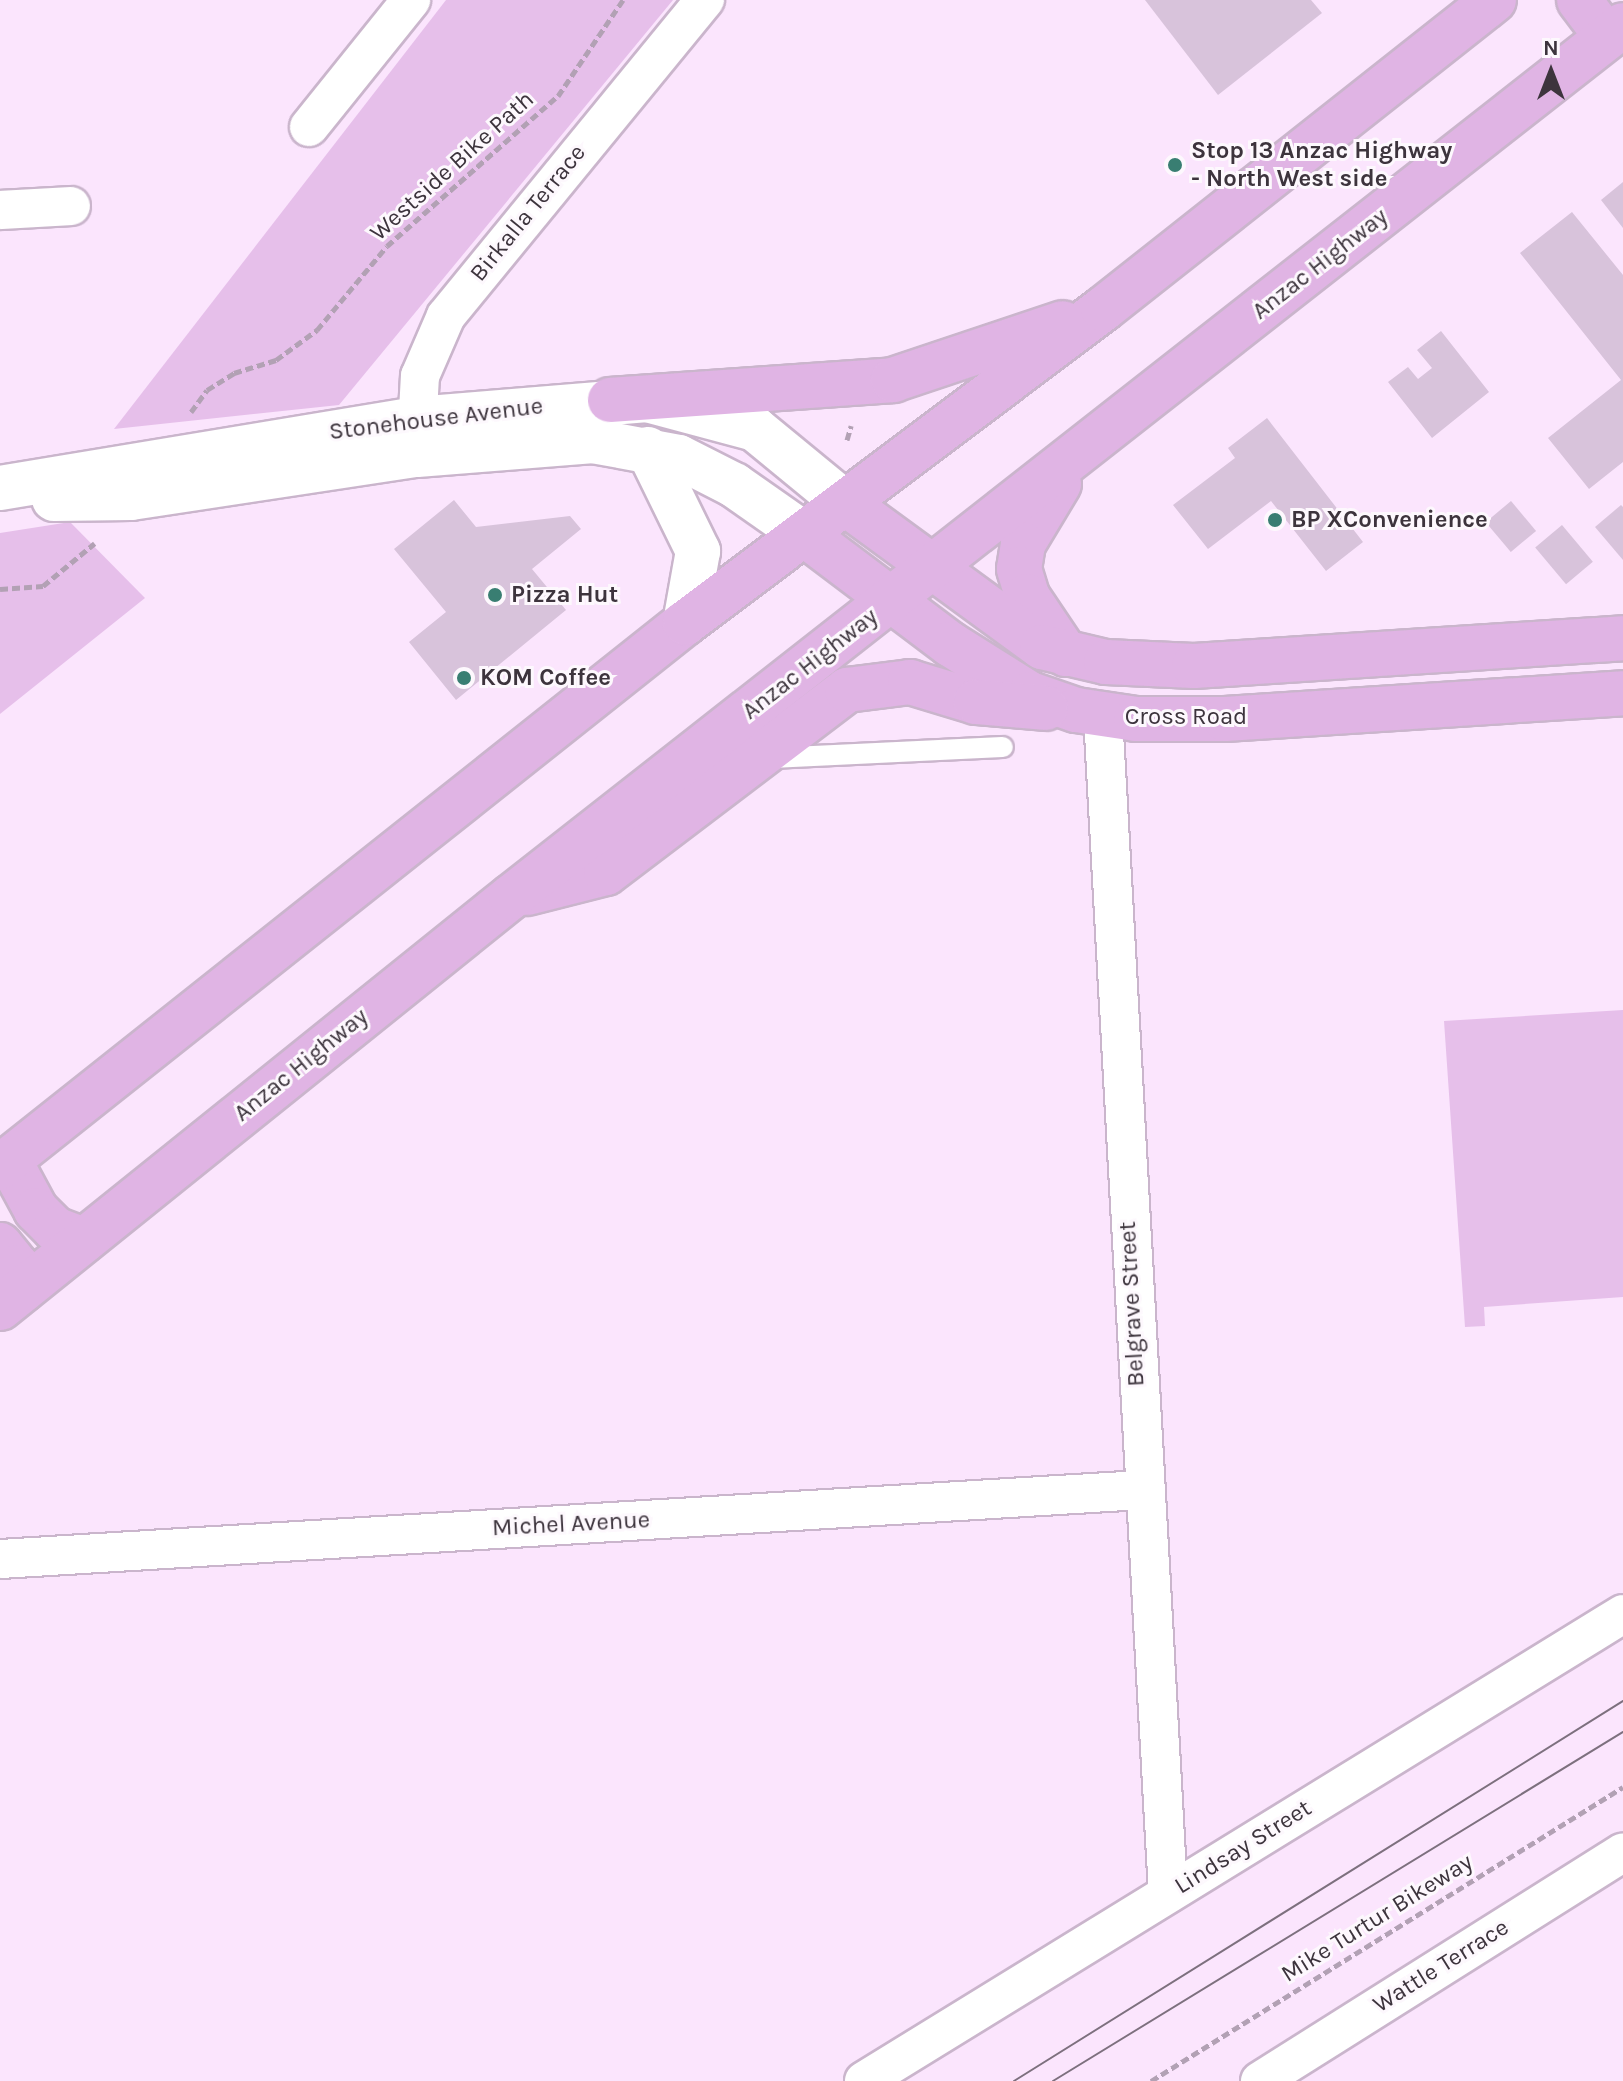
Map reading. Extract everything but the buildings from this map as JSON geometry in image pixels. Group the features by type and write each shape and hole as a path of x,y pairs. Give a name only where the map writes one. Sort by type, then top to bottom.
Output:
{"highway":[{"path":"1579,0 1615,31"},
{"path":"84,1240 55,1229 36,1210 4,1163 685,623 1103,309 1496,2"},
{"name":"Anzac Highway","path":"11,1298 511,897 1073,460 1615,31"},
{"path":"610,400 893,380 1103,309"},
{"path":"1066,654 1027,596 1019,569 1023,544 1073,460"},
{"path":"845,503 1030,640 1066,654 1194,666 1623,638"},
{"name":"Cross Road","path":"804,534 895,599 950,644 1030,694 1089,713 1225,719 1623,693"},
{"path":"511,897 606,873 749,759 847,690 873,682 910,682 976,702 1089,713"},
{"path":"0,1245 18,1267 11,1298"}],"street":[{"path":"309,127 411,0"},
{"name":"Birkalla Terrace","path":"416,437 426,354 453,307 705,0"},
{"path":"0,210 71,206"},
{"name":"Stonehouse Avenue","path":"0,500 131,498 416,437 610,400 670,403 755,429 845,503"},
{"name":"Stonehouse Avenue","path":"0,488 416,437 593,441 648,449 734,485 804,534"},
{"path":"648,449 698,551 685,623"},
{"name":"Belgrave Street","path":"1089,713 1168,1893"},
{"name":"Michel Avenue","path":"0,1559 1142,1490"},
{"name":"Lindsay Street","path":"864,2081 1623,1614"},
{"name":"Wattle Terrace","path":"1260,2081 1623,1852"}],"lane":[{"path":"749,759 1003,747"}],"path":[{"name":"Westside Bike Path","path":"184,421 207,390 234,373 276,360 317,330 387,246 558,96 623,0"},
{"path":"0,589 43,586 102,534"},
{"name":"Mike Turtur Bikeway","path":"1151,2081 1623,1787"}],"shaded area":[{"path":"446,0 673,0 339,405 114,429"},
{"path":"70,522 145,598 0,714 0,533"},
{"path":"1623,1010 1623,1297 1484,1307 1485,1326 1465,1327 1444,1021"}],"tram line":[{"path":"1014,2081 1623,1701"},
{"path":"1053,2081 1623,1732"}],"place":[{"name":"Stop 13 Anzac Highway - North West side","path":"1175,165"},
{"name":"BP XConvenience","path":"1275,520"},
{"name":"Pizza Hut","path":"495,595"},
{"name":"KOM Coffee","path":"464,678"}]}
